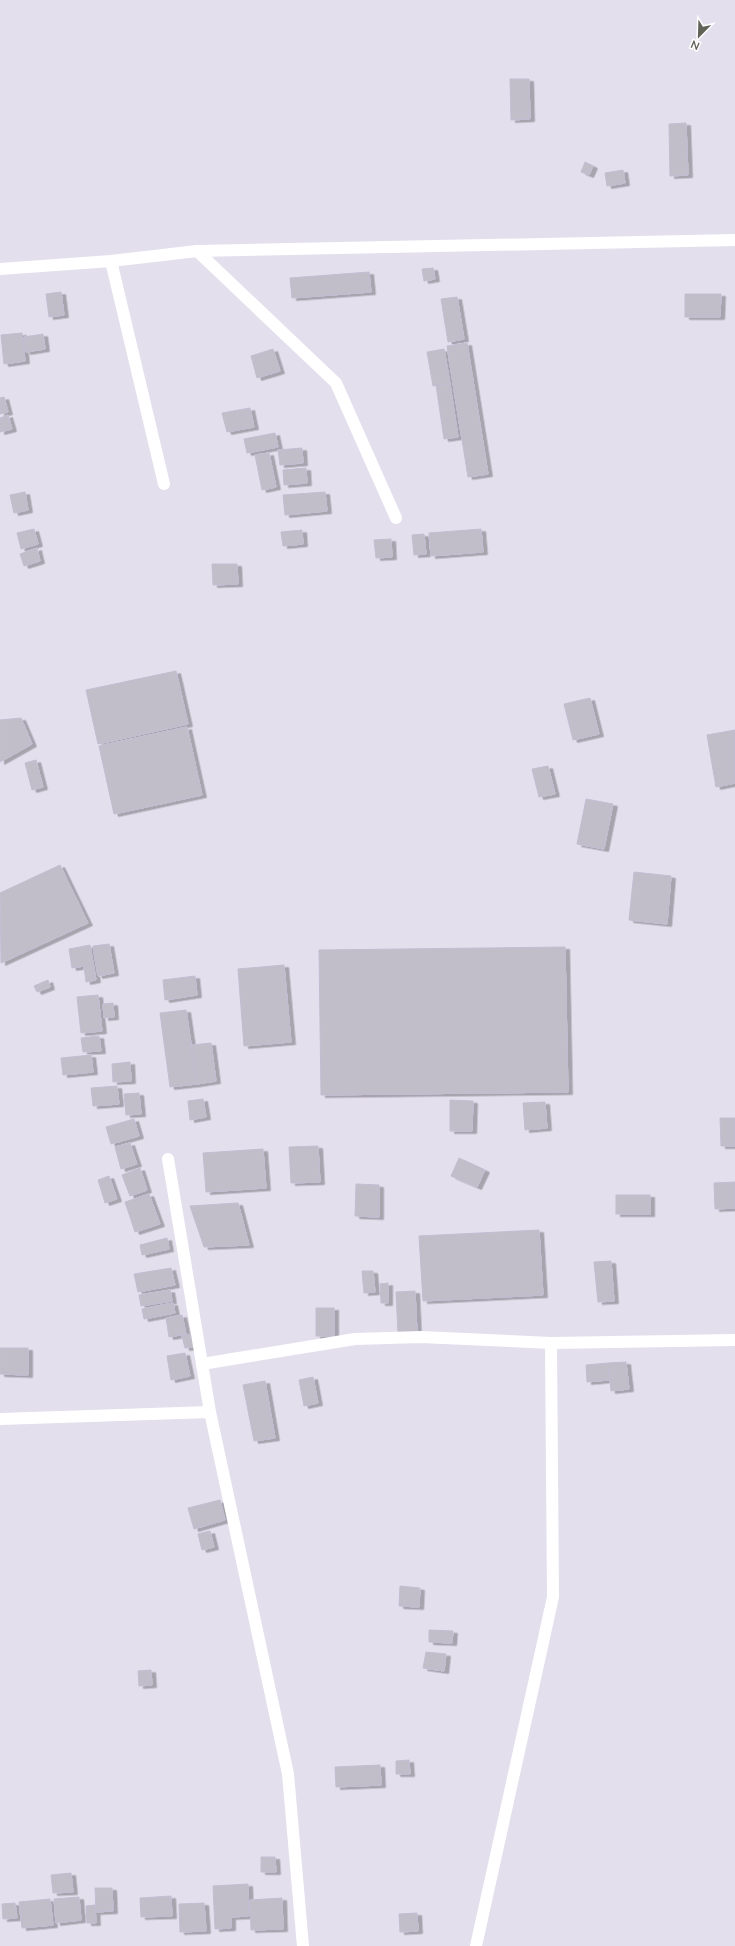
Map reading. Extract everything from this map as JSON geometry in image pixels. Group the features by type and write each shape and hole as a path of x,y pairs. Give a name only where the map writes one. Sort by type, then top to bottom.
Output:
{"street":[{"path":"0,269 197,251 735,240"},
{"path":"197,251 336,383 396,518"},
{"path":"111,260 164,484"},
{"path":"168,1159 210,1412 288,1774 303,1946"},
{"path":"202,1364 355,1339 420,1337 551,1343 735,1340"},
{"path":"476,1946 553,1597 551,1343"},
{"path":"0,1419 210,1412"}],"building":[{"path":"510,79 529,79 530,119 511,120"},
{"path":"686,123 688,175 670,176 669,124"},
{"path":"585,162 593,166 589,175 581,172"},
{"path":"623,170 625,183 607,186 605,173"},
{"path":"433,268 435,279 424,281 422,269"},
{"path":"369,272 371,292 292,298 290,278"},
{"path":"61,292 64,315 49,317 46,294"},
{"path":"685,294 721,294 720,317 685,317"},
{"path":"457,297 464,339 448,342 441,299"},
{"path":"22,333 25,361 4,364 1,335"},
{"path":"43,334 45,349 26,352 24,337"},
{"path":"467,343 488,474 468,477 447,346"},
{"path":"273,349 280,371 257,378 251,356"},
{"path":"444,349 450,384 433,386 427,352"},
{"path":"450,384 458,437 444,439 436,385"},
{"path":"4,397 8,412 0,414 0,398"},
{"path":"250,408 254,427 227,432 222,413"},
{"path":"8,415 12,429 0,432 0,418"},
{"path":"275,433 278,447 247,453 244,439"},
{"path":"302,448 303,463 280,465 278,450"},
{"path":"269,453 276,487 262,490 255,455"},
{"path":"306,468 307,483 284,485 283,470"},
{"path":"25,492 28,510 14,513 10,495"},
{"path":"325,492 327,511 285,515 283,495"},
{"path":"34,529 38,544 21,549 17,533"},
{"path":"481,529 483,552 431,556 429,533"},
{"path":"302,530 303,544 283,546 281,532"},
{"path":"424,534 426,554 414,555 412,535"},
{"path":"391,539 392,557 376,558 374,540"},
{"path":"37,548 40,561 24,566 20,554"},
{"path":"212,564 237,564 238,584 213,585"},
{"path":"176,671 188,724 98,744 86,690"},
{"path":"590,698 599,734 573,740 564,704"},
{"path":"21,718 32,744 0,762 0,720"},
{"path":"187,727 202,795 114,814 99,746"},
{"path":"735,730 735,783 716,787 707,735"},
{"path":"36,760 43,787 32,790 25,763"},
{"path":"548,766 555,794 539,797 532,769"},
{"path":"586,799 613,804 604,849 577,844"},
{"path":"60,865 88,923 1,963 0,893"},
{"path":"634,872 671,876 667,924 629,920"},
{"path":"109,944 114,973 98,976 93,946"},
{"path":"90,945 96,980 86,982 84,966 72,968 69,949"},
{"path":"565,947 568,1092 321,1095 319,950"},
{"path":"284,965 291,1042 244,1046 238,969"},
{"path":"195,976 197,995 165,1000 163,980"},
{"path":"48,980 50,987 37,992 34,986"},
{"path":"98,995 102,1031 81,1033 77,997"},
{"path":"113,1003 114,1017 104,1018 103,1004"},
{"path":"186,1010 197,1084 170,1087 160,1013"},
{"path":"99,1036 101,1051 83,1052 81,1038"},
{"path":"211,1043 216,1081 197,1084 191,1045"},
{"path":"91,1055 93,1072 63,1075 61,1058"},
{"path":"130,1062 131,1081 113,1082 112,1064"},
{"path":"117,1086 119,1104 93,1106 91,1088"},
{"path":"139,1093 141,1114 126,1115 124,1094"},
{"path":"203,1099 206,1117 190,1120 188,1101"},
{"path":"450,1100 473,1101 472,1131 450,1131"},
{"path":"545,1102 547,1128 525,1130 523,1103"},
{"path":"720,1118 735,1118 735,1146 721,1146"},
{"path":"134,1119 139,1136 111,1144 106,1127"},
{"path":"130,1143 137,1164 121,1169 115,1147"},
{"path":"318,1146 320,1182 291,1183 289,1147"},
{"path":"263,1149 266,1188 206,1192 203,1153"},
{"path":"459,1158 485,1170 477,1187 451,1176"},
{"path":"140,1168 147,1190 130,1196 122,1175"},
{"path":"109,1176 117,1199 105,1203 98,1180"},
{"path":"735,1182 735,1208 715,1209 714,1183"},
{"path":"356,1184 379,1185 379,1217 355,1216"},
{"path":"149,1194 160,1224 135,1232 125,1202"},
{"path":"616,1195 650,1195 650,1214 616,1214"},
{"path":"238,1203 249,1245 204,1247 190,1206"},
{"path":"539,1230 543,1295 423,1301 419,1236"},
{"path":"167,1238 169,1249 142,1255 140,1245"},
{"path":"611,1261 614,1301 598,1302 594,1262"},
{"path":"171,1268 175,1285 138,1292 134,1274"},
{"path":"362,1271 373,1271 375,1292 364,1293"},
{"path":"388,1283 388,1303 381,1303 380,1284"},
{"path":"170,1290 172,1301 141,1306 139,1295"},
{"path":"415,1291 417,1332 398,1333 396,1292"},
{"path":"173,1303 175,1313 144,1319 142,1309"},
{"path":"316,1308 334,1308 334,1336 316,1336"},
{"path":"182,1315 186,1334 169,1337 166,1318"},
{"path":"191,1334 194,1347 185,1348 182,1336"},
{"path":"0,1348 28,1348 28,1375 0,1374"},
{"path":"185,1353 190,1376 171,1380 167,1356"},
{"path":"626,1362 629,1389 611,1391 608,1363"},
{"path":"608,1363 609,1380 587,1382 586,1365"},
{"path":"313,1377 318,1403 304,1406 299,1380"},
{"path":"265,1381 275,1438 254,1441 243,1385"},
{"path":"220,1500 225,1520 194,1529 188,1508"},
{"path":"210,1531 214,1547 202,1550 198,1534"},
{"path":"400,1586 420,1588 419,1607 399,1606"},
{"path":"429,1630 453,1631 452,1643 429,1642"},
{"path":"426,1652 446,1654 444,1671 423,1668"},
{"path":"151,1670 152,1685 139,1686 138,1671"},
{"path":"409,1760 410,1774 396,1774 396,1761"},
{"path":"380,1765 381,1785 336,1787 335,1767"},
{"path":"261,1857 275,1857 276,1872 261,1872"},
{"path":"71,1873 73,1892 53,1893 51,1875"},
{"path":"248,1884 249,1916 231,1917 231,1928 215,1929 213,1886"},
{"path":"95,1888 112,1888 113,1911 96,1912"},
{"path":"171,1896 172,1916 141,1917 140,1898"},
{"path":"79,1897 81,1920 56,1923 54,1899"},
{"path":"282,1898 283,1929 251,1930 250,1900"},
{"path":"50,1899 53,1925 22,1928 19,1902"},
{"path":"15,1903 17,1918 3,1919 2,1904"},
{"path":"204,1903 206,1931 180,1932 179,1904"},
{"path":"95,1905 96,1923 87,1923 86,1906"},
{"path":"417,1913 418,1931 400,1932 399,1914"}]}
